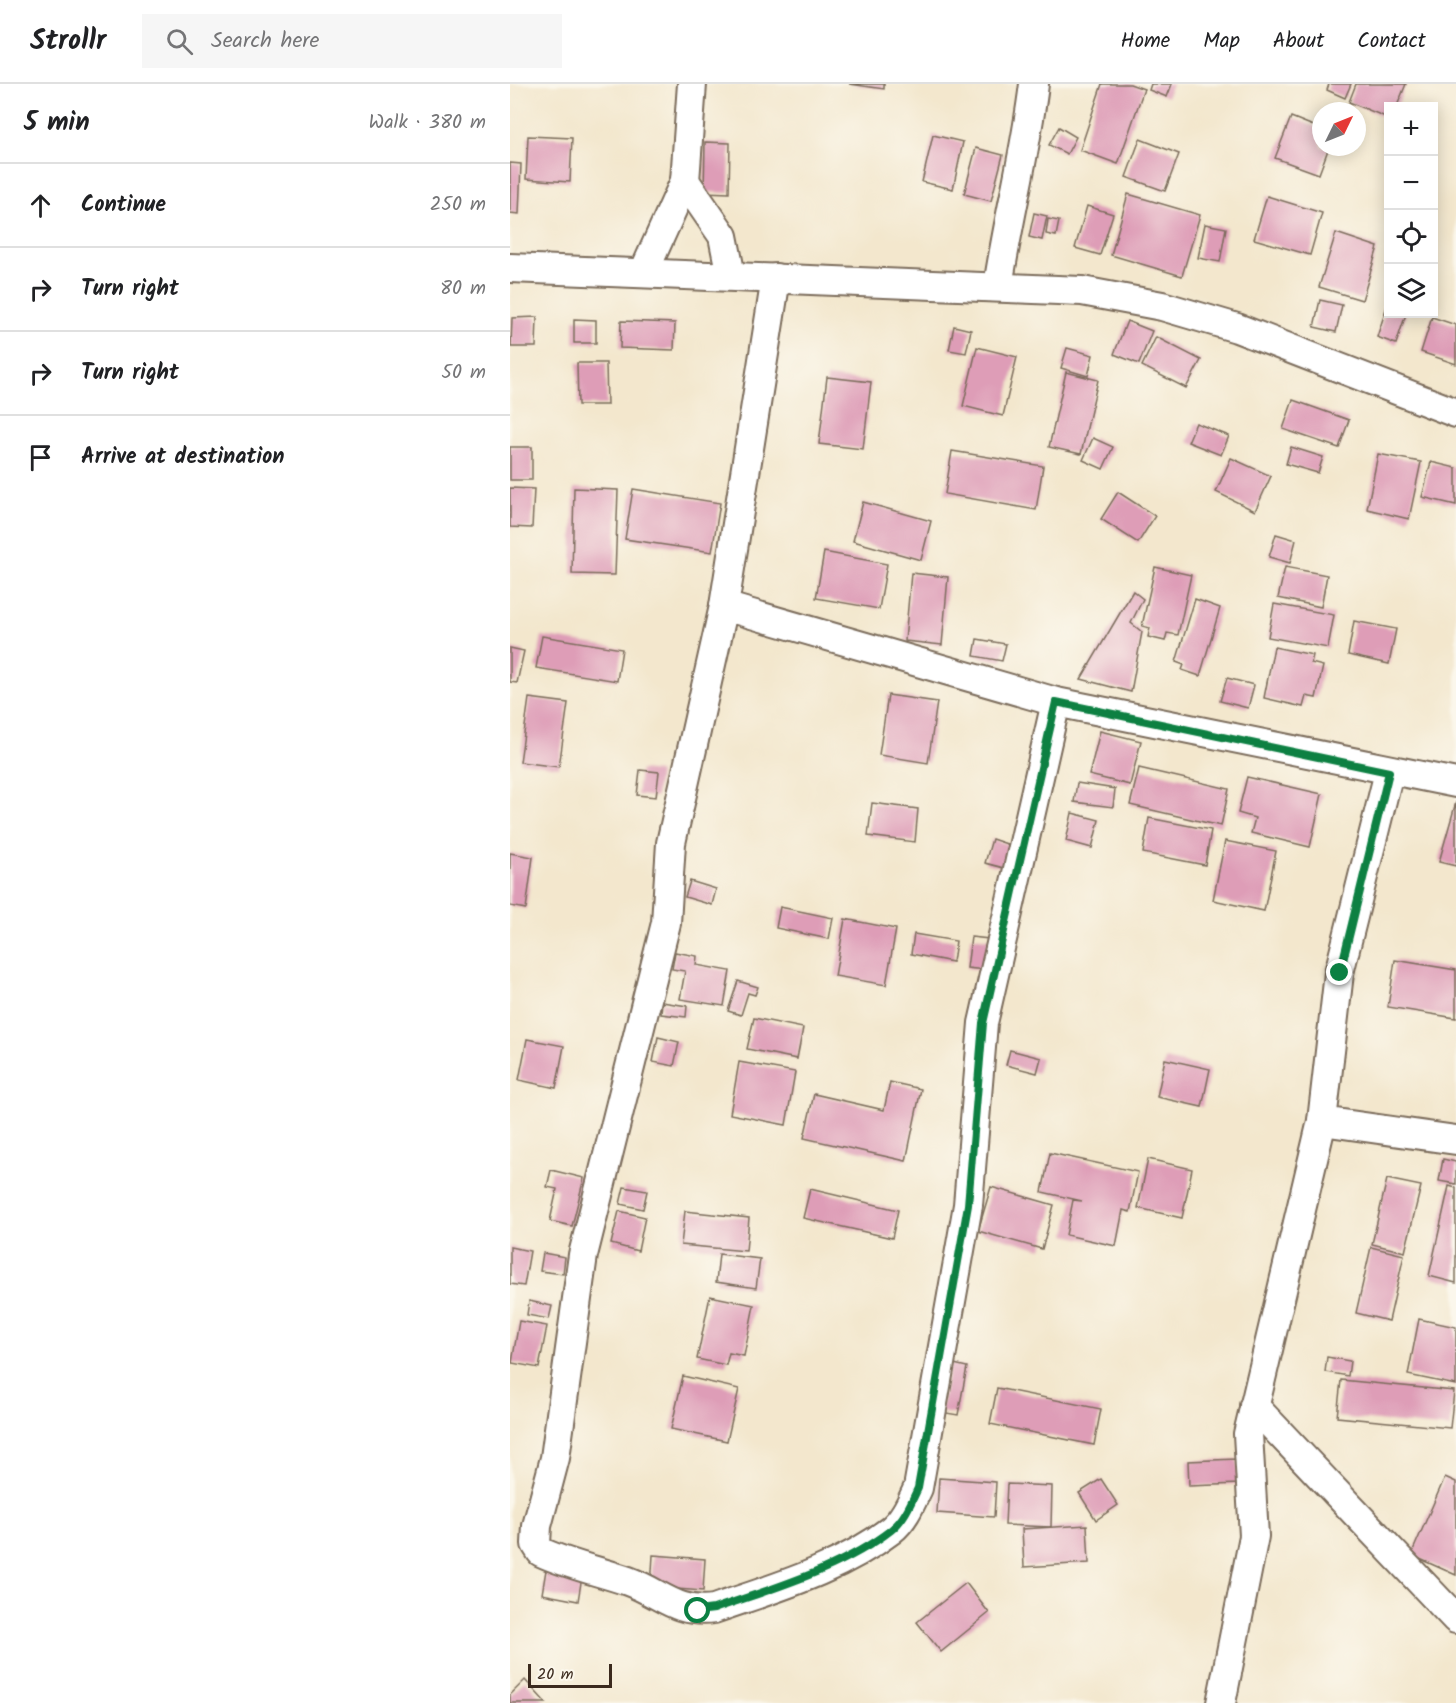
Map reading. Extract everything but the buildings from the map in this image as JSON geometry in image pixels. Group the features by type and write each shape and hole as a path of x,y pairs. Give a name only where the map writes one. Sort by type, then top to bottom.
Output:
{"street":[{"path":"644,272 685,181 692,84"},
{"path":"998,287 1010,211 1030,117 1034,84"},
{"path":"685,181 723,236 731,276"},
{"path":"510,268 1082,291 1162,306 1236,328 1456,413"},
{"path":"776,278 724,606 671,843 666,923 583,1255 555,1458 537,1526 536,1544 541,1552 555,1559 631,1582 679,1607 698,1611 714,1609 822,1570 892,1530 906,1512 918,1488 968,1205 983,1023 1056,702"},
{"path":"724,606 1056,702 1389,772 1456,783"},
{"path":"1221,1703 1254,1536 1248,1434 1322,1121 1340,973 1389,772"},
{"path":"1322,1121 1456,1140"},
{"path":"1254,1406 1456,1619"}],"route":[{"path":"698,1611 714,1609 822,1570 892,1530 906,1512 918,1488 968,1205 983,1023 1056,702 1389,772 1340,973"}]}
